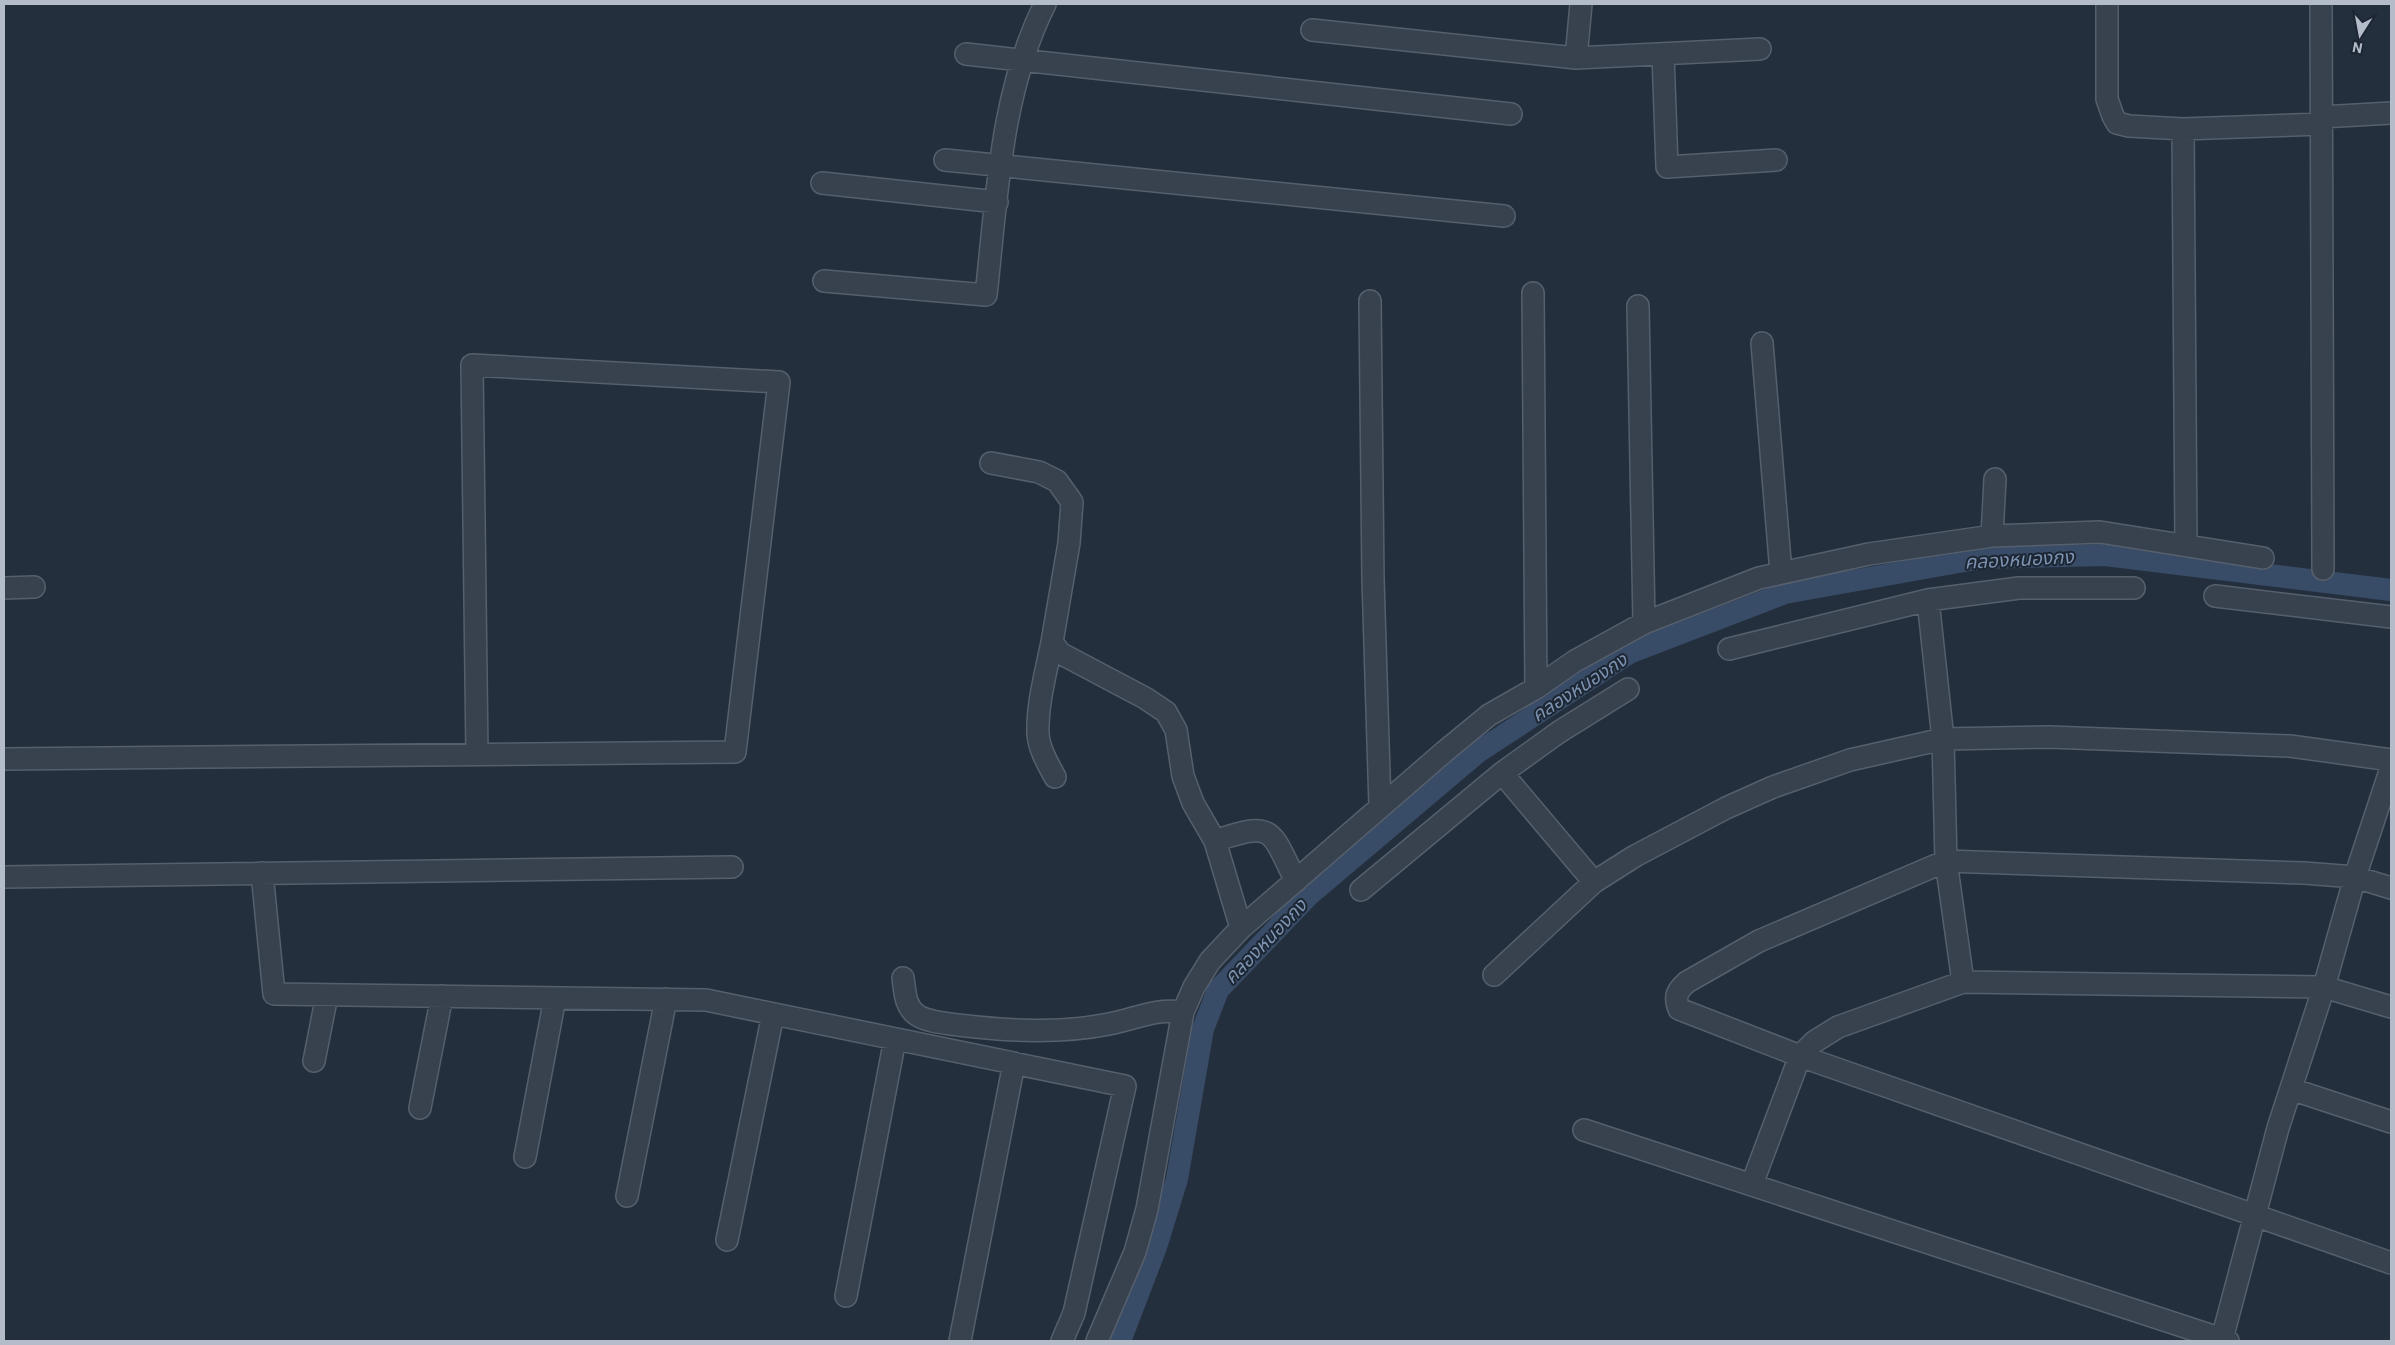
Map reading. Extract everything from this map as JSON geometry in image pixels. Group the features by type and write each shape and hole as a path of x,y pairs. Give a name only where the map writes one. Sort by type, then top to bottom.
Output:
{"street":[{"path":"824,281 986,296 1005,126 1034,26 1045,4"},
{"path":"1576,58 1581,4"},
{"path":"2107,4 2107,99 2117,123 2129,126 2183,129 2322,121 2391,113"},
{"path":"2321,4 2323,568"},
{"path":"1312,30 1576,58 1760,49"},
{"path":"966,54 1511,114"},
{"path":"1663,54 1667,167 1776,160"},
{"path":"2183,129 2186,546"},
{"path":"945,160 1504,216"},
{"path":"822,182 997,202"},
{"path":"1533,293 1536,688"},
{"path":"1370,301 1372,579 1380,807"},
{"path":"1638,306 1644,623"},
{"path":"1762,343 1781,574"},
{"path":"4,759 735,752 780,382 472,365 477,754"},
{"path":"991,463 1039,472 1057,481 1072,502 1069,543 1040,704 1038,735 1045,757 1055,777"},
{"path":"1992,536 1995,479"},
{"path":"1097,1341 1135,1252 1147,1209 1183,1012 1194,987 1210,960 1241,928 1489,715 1536,688 1575,661 1644,623 1759,578 1869,554 1992,536 2100,532 2263,558"},
{"path":"4,588 34,587"},
{"path":"1729,649 1928,600 2019,588 2134,588"},
{"path":"2215,596 2391,616"},
{"path":"1928,600 1943,739 1946,861 1963,982"},
{"path":"1052,642 1060,653 1166,712 1176,730 1183,776 1193,803 1214,841 1241,928"},
{"path":"1361,890 1502,773 1559,732 1628,689"},
{"path":"1494,975 1594,882 1686,829 1773,787 1850,760 1943,739 2050,737 2290,746 2391,760"},
{"path":"1584,1130 2225,1340 2278,1128 2324,987 2355,877 2391,768"},
{"path":"1502,773 1594,882"},
{"path":"1214,841 1244,830 1261,830 1273,836 1296,881"},
{"path":"2391,888 2355,877 1946,861 1759,940 1715,964 1678,990 1675,1000 1679,1009 1800,1056 2391,1263"},
{"path":"4,877 732,867"},
{"path":"262,873 274,994 706,1000 1125,1086 1074,1313 1062,1341"},
{"path":"903,978 907,1005 918,1016 941,1022 1000,1030 1070,1030 1110,1024 1156,1011 1183,1012"},
{"path":"1752,1184 1800,1056 1814,1042 1838,1027 1963,982 2324,987 2391,1007"},
{"path":"314,1060 327,994"},
{"path":"420,1108 442,996"},
{"path":"525,1156 556,998"},
{"path":"626,1196 666,1000"},
{"path":"727,1240 773,1014"},
{"path":"846,1296 895,1039"},
{"path":"960,1341 1014,1064"},
{"path":"2291,1089 2391,1122"}],"waterway":[{"name":"คลองหนองกง","path":"1120,1341 1156,1247 1177,1179 1203,1029 1218,990 1310,894 1478,752 1629,653 1785,593 1981,558 2105,555 2391,590"}]}
